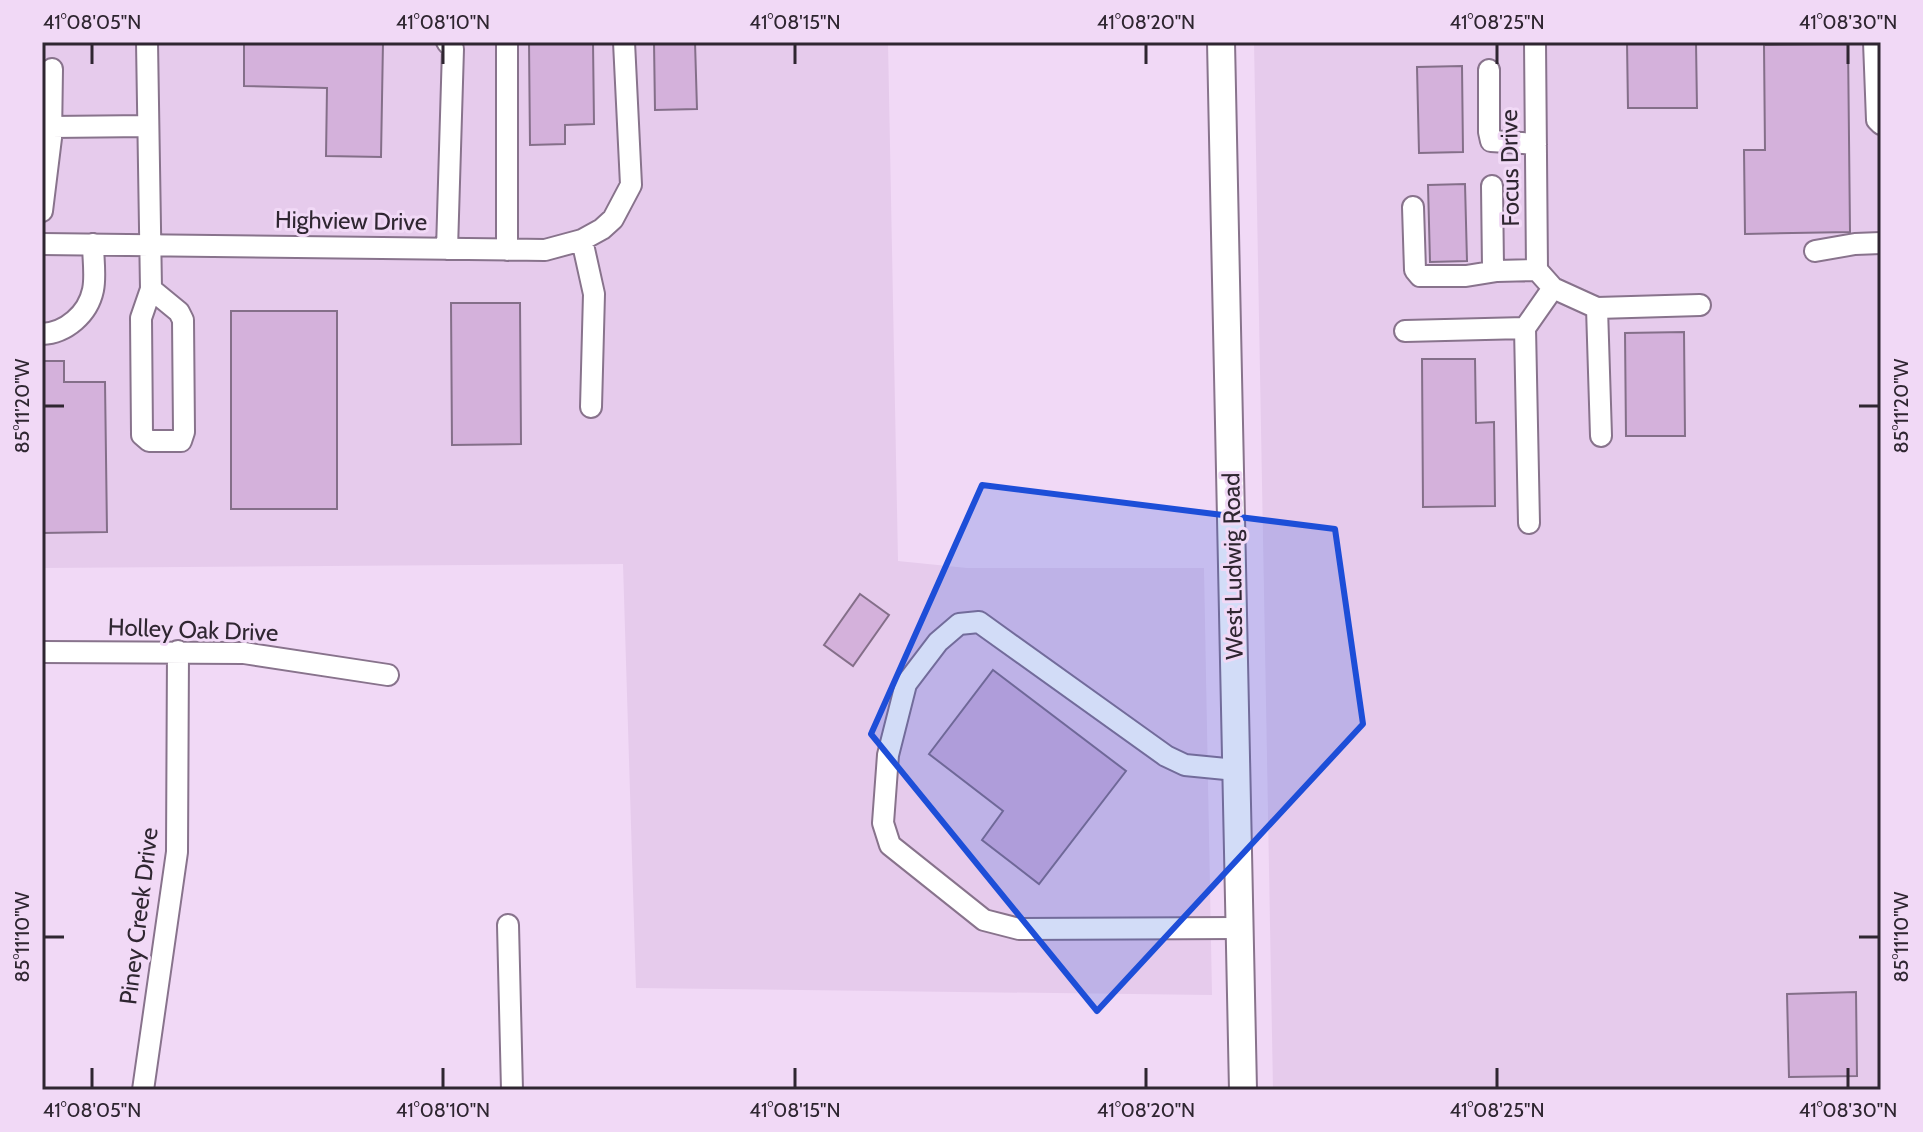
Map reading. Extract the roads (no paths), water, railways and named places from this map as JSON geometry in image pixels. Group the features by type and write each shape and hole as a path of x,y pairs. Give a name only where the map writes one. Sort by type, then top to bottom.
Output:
{"main road":[{"name":"West Ludwig Road","path":"1221,42 1243,1090"}],"street":[{"path":"147,42 151,289 141,318 142,435 149,441 181,441 184,432 183,320 179,312 151,289"},
{"path":"447,42 453,49 447,249"},
{"path":"507,42 507,250"},
{"name":"Highview Drive","path":"42,244 545,250 582,240 613,219 631,185 624,42"},
{"name":"Focus Drive","path":"1535,42 1537,270"},
{"path":"1874,42 1877,120 1881,124"},
{"path":"43,201 51,127 52,69"},
{"path":"1489,70 1491,141 1536,144"},
{"path":"51,127 148,126"},
{"path":"1492,186 1493,267 1497,271"},
{"path":"1413,207 1415,270 1420,276 1537,270 1553,288 1597,308 1700,305"},
{"path":"582,240 594,294 591,407"},
{"path":"1815,251 1881,243"},
{"path":"42,334 66,328 89,304 94,288 93,244"},
{"path":"1529,523 1525,328 1553,288"},
{"path":"1597,308 1601,436"},
{"path":"1405,331 1525,328"},
{"path":"1236,770 1185,765 1166,756 979,622 959,624 938,642 906,684 888,755 883,823 890,845 984,920 1019,929 1238,928"},
{"name":"Piney Creek Drive","path":"143,1090 177,852 178,651"},
{"name":"Holley Oak Drive","path":"42,652 244,653 388,675"},
{"path":"508,925 512,1090"}]}
